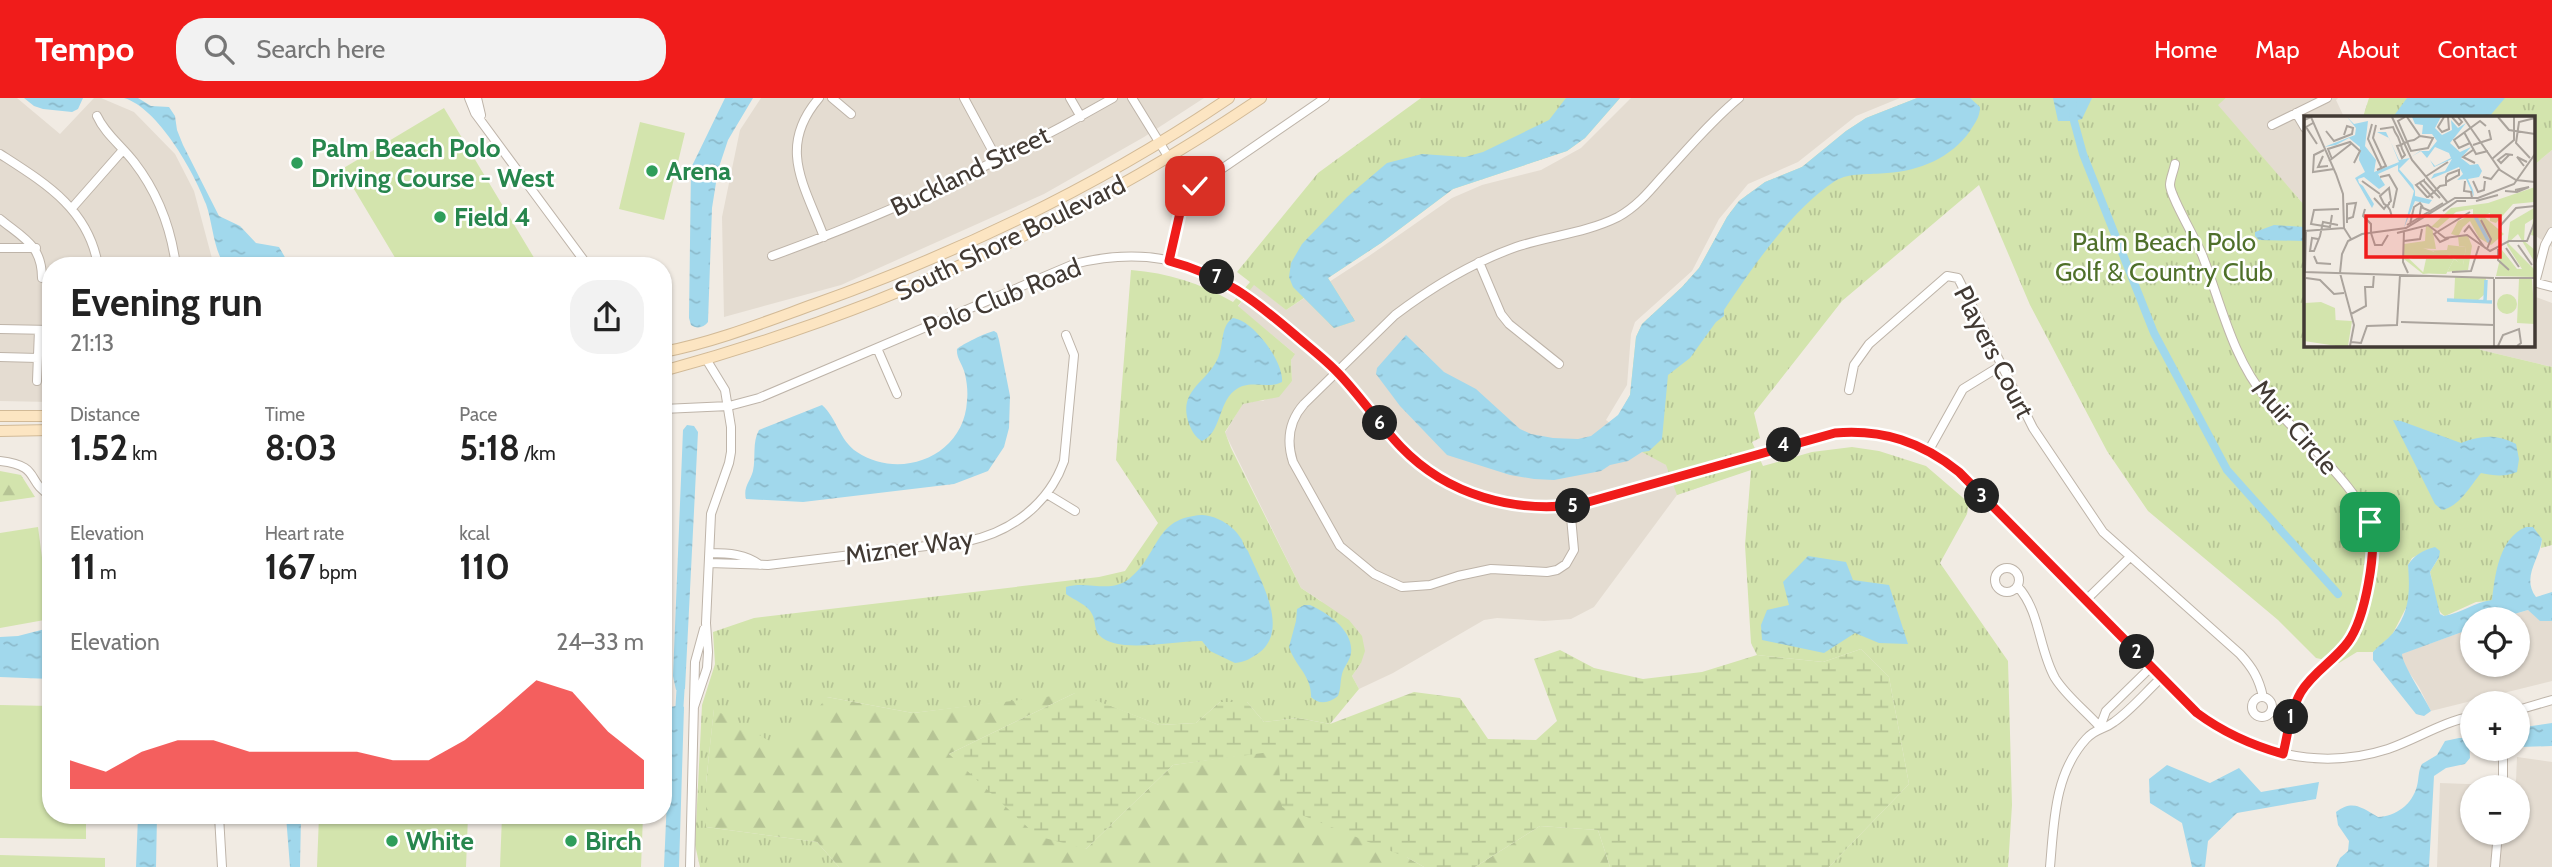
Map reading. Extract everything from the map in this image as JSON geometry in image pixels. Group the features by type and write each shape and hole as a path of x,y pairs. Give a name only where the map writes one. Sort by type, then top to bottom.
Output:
{"street":[{"path":"469,98 475,113 581,257"},
{"path":"477,98 486,127"},
{"path":"482,116 483,98"},
{"path":"819,98 802,121 796,151 797,164 824,237"},
{"path":"832,98 852,114"},
{"path":"964,98 998,161"},
{"path":"1070,98 1080,117"},
{"name":"Buckland Street","path":"772,256 900,206 998,161 1113,98"},
{"path":"1132,98 1169,158"},
{"name":"South Shore Boulevard","path":"672,350 757,325 913,268 1030,215 1160,142 1229,98"},
{"name":"South Shore Boulevard","path":"672,368 767,340 923,283 1041,229 1169,158 1261,98"},
{"path":"1169,261 1178,215 1191,190 1325,98"},
{"path":"1570,506 1574,550 1566,564 1557,570 1547,572 1491,569 1420,587 1402,587 1383,580 1339,546 1290,453 1290,430 1297,413 1395,315 1440,283 1479,262 1517,247 1606,222 1630,209 1651,191 1740,98"},
{"path":"2272,125 2327,98"},
{"path":"2297,113 2304,126"},
{"path":"97,116 101,126 141,172 159,202 174,257"},
{"path":"72,208 123,150"},
{"path":"0,155 52,188 72,208 90,237 96,257"},
{"name":"Muir Circle","path":"2175,164 2170,186 2203,258 2248,370 2266,398 2349,490 2367,515 2373,532 2373,553 2358,624 2347,643 2303,689 2293,709 2283,754"},
{"path":"0,219 36,248 42,264 42,278"},
{"path":"2552,232 2545,244 2534,282 2552,287"},
{"path":"0,248 36,248"},
{"name":"Polo Club Road","path":"672,409 729,406 758,398 1074,264 1129,257 1169,261 1201,270 1238,289 1337,372 1404,450 1442,480 1470,493 1500,503 1541,508 1570,506 1835,433 1871,432 1889,435 1929,450 1959,472 2197,713 2251,745 2283,754 2325,759 2359,756 2386,749 2460,719"},
{"path":"1479,262 1501,314 1509,324 1559,364"},
{"name":"Players Court","path":"1849,390 1854,365 1869,344 1947,276 1953,275 1961,282 2033,428 2104,532 2240,654 2260,681 2263,696"},
{"path":"0,329 39,330 37,381"},
{"name":"Mizner Way","path":"709,563 760,565 968,541 985,538 1018,522 1047,494 1060,473 1067,448 1074,355 1066,335"},
{"path":"877,348 897,394"},
{"path":"0,358 38,358"},
{"path":"691,865 695,662 706,623 712,508 730,458 729,406 725,390 706,359"},
{"path":"1929,450 1963,389 2001,365"},
{"path":"0,416 42,416"},
{"path":"0,431 42,430"},
{"path":"0,461 23,466 32,473 42,488"},
{"path":"1047,494 1075,511"},
{"name":"Mizner Way","path":"710,553 741,555 760,565"},
{"path":"2085,600 2130,557"},
{"path":"2018,587 2029,605 2048,663 2057,680 2099,727"},
{"path":"2050,867 2057,798 2068,766 2085,740 2099,727 2106,711 2151,667"},
{"path":"2099,727 2113,723 2161,678"},
{"path":"2530,706 2552,700"},
{"path":"219,824 222,867"},
{"path":"2495,867 2497,845"}],"shaded area":[{"path":"0,98 17,98 60,134 94,98 101,98 134,112 175,154 194,191 212,257 42,257 42,402 0,401"},
{"path":"761,98 1204,98 1144,137 1044,194 841,285 724,317 722,217 740,130"},
{"path":"1631,98 1900,98 1856,116 1798,162 1748,184 1719,219 1692,271 1635,322 1631,334 1627,385 1606,420 1666,465 1752,469 1677,495 1594,607 1571,619 1484,620 1393,673 1359,689 1352,676 1361,663 1321,601 1301,588 1225,433 1243,403 1263,401 1292,381 1291,360 1294,353 1238,307 1254,284 1286,310 1452,198 1482,185 1541,170 1581,148"},
{"path":"2226,98 2338,98 2336,100 2344,116 2304,116 2304,205 2217,105"},
{"path":"2552,150 2552,247 2534,235 2534,165"},
{"path":"2534,296 2552,303 2552,367 2481,350 2475,346 2534,346"},
{"path":"2530,611 2552,621 2552,681 2512,691 2460,691 2460,704 2431,711 2402,662 2401,654 2460,633 2460,677 2530,677"},
{"path":"2530,759 2552,762 2552,867 2437,867 2440,783 2460,784 2460,845 2530,845 2530,775 2516,775 2517,761 2530,761"}],"green space":[{"path":"1421,98 1620,98 1585,138 1567,151 1453,189 1381,243 1328,278 1355,321 1334,328 1304,298 1286,310 1254,285 1238,306 1295,354 1291,360 1292,381 1279,397 1243,404 1225,432 1231,448 1301,588 1349,620 1362,636 1365,651 1352,676 1359,689 1330,724 1298,718 1264,722 1247,702 1220,702 1196,723 1159,725 1077,693 913,713 827,697 785,750 714,709 706,783 706,827 817,842 839,867 700,867 695,845 702,705 715,664 713,632 754,618 1099,577 1125,571 1158,523 1116,460 1131,270 1184,280 1233,302 1250,282 1237,272 1318,173"},
{"name":"Palm Beach Polo Golf & Country Club","path":"1917,98 2226,98 2218,105 2304,205 2304,346 2475,346 2481,350 2552,367 2552,545 2541,548 2542,538 2492,601 2460,607 2445,616 2438,608 2430,572 2439,557 2429,549 2412,558 2408,565 2411,583 2408,604 2392,635 2373,652 2357,652 2339,663 2316,658 2278,620 2148,511 2107,451 2030,305 1979,185 1842,301 1754,413 1760,438 1752,442 1763,466 1812,452 1852,447 1879,451 1926,466 1969,503 1967,514 1940,563 2008,661 2012,805 2008,867 1829,867 1909,784 1889,677 1861,649 1823,662 1757,655 1751,643 1745,545 1751,470 1677,495 1666,465 1642,452 1607,426 1619,415 1630,395 1636,337 1642,324 1699,268 1727,217 1739,201 1765,182 1802,167 1866,118"},
{"path":"2369,98 2552,98 2552,150 2534,165 2534,116 2363,116"},
{"name":"Field 4","path":"444,108 534,257 395,257 342,169"},
{"name":"Arena","path":"640,122 685,133 664,220 619,209"},
{"path":"0,471 21,475 35,497 0,502"},
{"path":"38,527 42,558 42,620 0,628 0,533"},
{"path":"1861,649 1889,677 1909,784 1829,867 1610,867 1598,830 1540,826 1475,867 1424,867 1282,807 1278,751 1173,765 1086,849 1037,836 949,754 1077,692 1159,725 1196,723 1220,702 1247,702 1264,722 1298,718 1330,724 1414,692 1460,698 1488,739 1536,740 1557,721 1534,659 1560,650 1594,668 1643,679 1702,672 1757,655 1823,662"},
{"path":"1077,692 949,754 1086,849 1173,765 1278,750 1408,858 1424,867 839,867 817,842 706,827 706,783 714,708 827,697 913,713"},
{"path":"0,705 42,706 42,824 86,824 86,839 0,838"},
{"name":"White","path":"319,824 468,824 466,867 317,867"},
{"name":"Birch","path":"502,824 643,824 641,867 500,867"},
{"path":"1540,826 1598,830 1610,867 1475,867"},
{"path":"0,855 105,858 105,867 0,867"}],"water":[{"path":"24,98 83,98 78,109 72,112 43,109"},
{"path":"124,98 138,98 151,106 169,107 175,116 183,145 219,216 240,226 256,243 279,247 285,257 220,257 206,204 193,175 162,127 137,104"},
{"path":"725,98 753,98 728,140 718,170 712,208 708,322 698,327 691,325 689,318 691,168"},
{"path":"1566,98 1620,98 1585,138 1567,151 1453,189 1381,243 1328,278 1355,321 1334,328 1293,287 1289,277 1291,263 1302,244 1347,197 1387,163 1422,154 1465,157 1483,152 1549,120"},
{"path":"1917,98 1970,98 1980,107 1979,114 1962,140 1944,156 1899,172 1841,178 1803,207 1760,258 1724,310 1724,316 1716,322 1690,358 1668,375 1662,439 1649,451 1601,471 1554,480 1510,475 1447,455 1400,406 1376,374 1377,368 1406,335 1444,372 1476,389 1520,429 1553,438 1578,439 1591,436 1618,415 1630,395 1636,337 1642,324 1699,268 1727,217 1739,201 1765,182 1802,167 1866,118"},
{"path":"2053,98 2092,98 2082,119 2058,121"},
{"path":"2407,98 2505,98 2490,116 2394,116"},
{"path":"2274,225 2304,227 2304,241 2259,240 2255,232"},
{"path":"1233,318 1249,326 1266,343 1278,364 1282,382 1246,385 1234,391 1225,403 1213,432 1202,441 1197,438 1189,424 1187,403 1218,358 1224,331"},
{"path":"994,331 999,340 1010,396 1009,428 1004,447 988,471 954,484 803,502 746,499 745,491 753,471 759,430 822,405 851,447 874,460 892,464 910,463 927,458 942,449 955,436 963,420 967,401 966,377 957,349"},
{"path":"2393,420 2461,443 2475,438 2502,438 2516,444 2519,459 2517,472 2499,476 2481,473 2454,505 2442,510 2435,504"},
{"path":"687,425 694,426 698,432 685,689 676,690 673,676 683,430"},
{"path":"1202,515 1230,526 1248,551 1269,603 1272,630 1269,642 1260,652 1235,663 1210,651 1202,641 1133,645 1108,641 1099,635 1090,611 1066,594 1066,587 1114,586 1122,583 1139,569 1159,538 1174,523"},
{"path":"2533,527 2542,539 2530,582 2536,597 2552,592 2552,621 2540,621 2530,612 2530,607 2469,607 2492,600 2500,558 2504,548 2517,532"},
{"path":"2435,547 2440,551 2439,557 2430,572 2440,614 2450,615 2460,611 2460,633 2402,654 2431,711 2424,716 2416,714 2373,660 2373,652 2393,633 2403,617 2409,592 2408,565 2416,556"},
{"path":"1808,556 1846,562 1853,580 1889,585 1908,644 1879,643 1855,633 1824,653 1762,640 1761,625 1767,610 1789,605 1783,582"},
{"path":"1310,605 1338,624 1351,645 1338,696 1324,702 1311,697 1309,683 1289,647 1297,609"},
{"path":"42,630 42,679 0,677 0,637"},
{"path":"672,707 684,707 679,867 664,867 666,824 672,824"},
{"path":"2552,723 2552,746 2530,747 2530,726"},
{"path":"2460,738 2460,761 2468,761 2446,768 2434,776 2429,867 2336,867 2340,858 2348,851 2349,841 2338,825 2336,812 2353,805 2378,817 2397,812 2415,793 2422,764 2437,755 2445,741"},
{"path":"2167,765 2210,783 2239,768 2261,792 2319,782 2316,799 2237,813 2208,841 2205,867 2192,867 2182,823 2150,803 2149,779"},
{"path":"138,824 157,824 156,867 136,867"},
{"path":"287,824 301,824 300,867 290,867"}],"waterway":[{"path":"2072,98 2074,121 2083,154 2154,333 2227,470 2338,594"},
{"path":"679,714 681,682"}],"place":[{"name":"Palm Beach Polo Driving Course - West","path":"297,163"},
{"name":"Arena","path":"652,171"},
{"name":"Field 4","path":"440,217"},
{"name":"White","path":"392,841"},
{"name":"Birch","path":"571,841"}],"route":[{"path":"1195,186 1182,204 1178,215 1169,261 1201,270 1255,301 1337,372 1394,440 1442,480 1500,503 1541,508 1562,507 1581,504 1817,436 1871,432 1906,440 1935,454 1959,472 2197,713 2251,745 2283,754 2297,699 2353,634 2358,624 2373,553 2370,522"}]}
